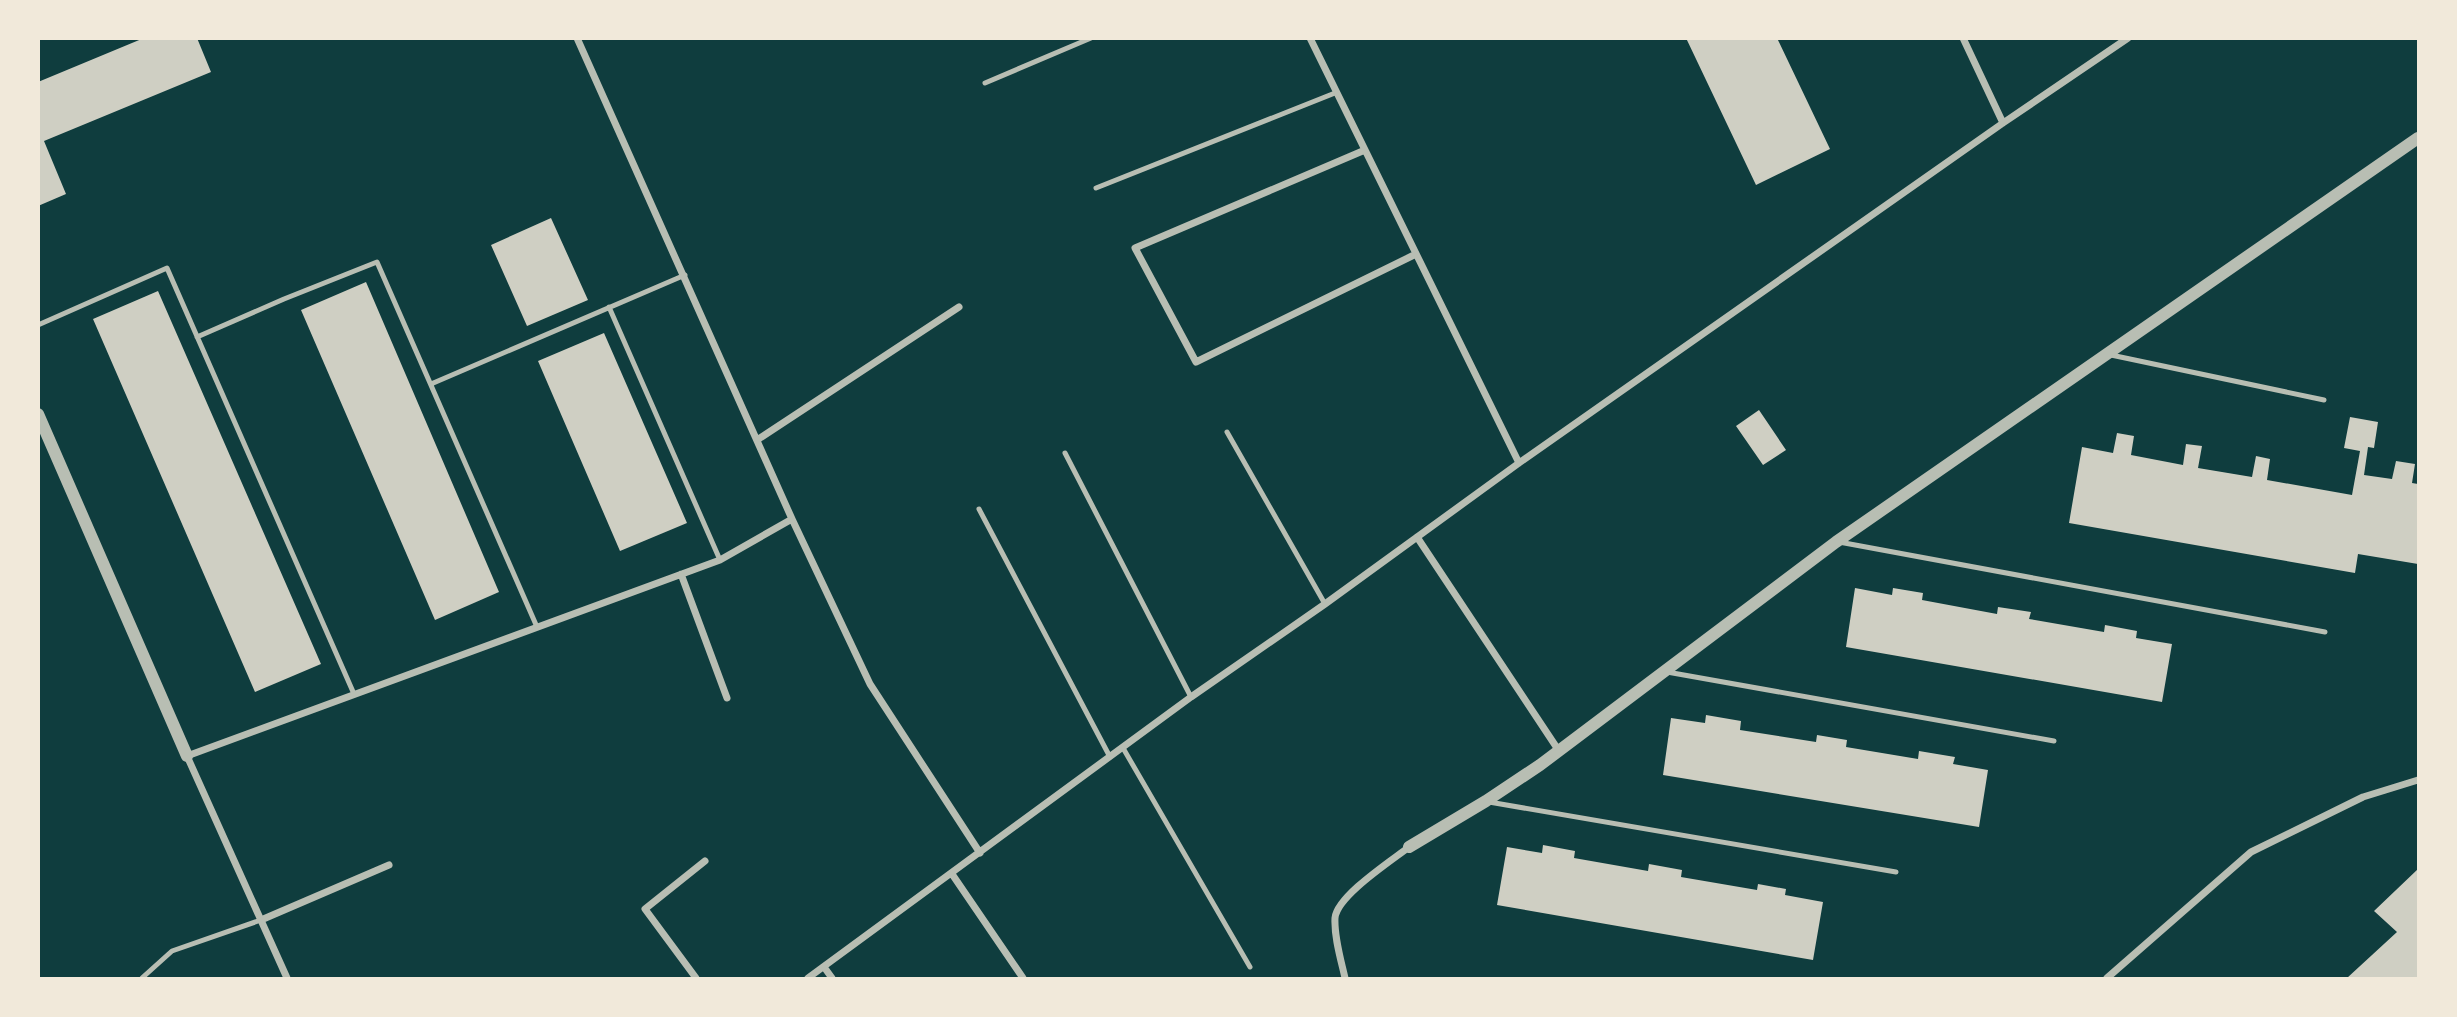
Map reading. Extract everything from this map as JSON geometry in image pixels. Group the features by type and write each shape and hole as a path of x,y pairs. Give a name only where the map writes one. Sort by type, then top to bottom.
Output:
{"street":[{"path":"577,38 792,519 870,684 980,853"},
{"path":"1310,38 1519,463"},
{"path":"1962,38 2003,122"},
{"path":"808,978 1191,697 1325,604 1519,463 2003,122 2128,38"},
{"path":"1345,978 1335,920 1338,908 1359,887 1409,847 1486,801 1559,751 1836,542 2418,138"},
{"path":"1365,150 1135,248 1196,362 1416,254"},
{"path":"757,440 959,307"},
{"path":"38,414 287,978"},
{"path":"187,755 720,560 792,519"},
{"path":"1417,537 1559,751"},
{"path":"681,574 727,698"},
{"path":"2107,978 2251,852 2363,797 2418,780"},
{"path":"696,978 645,909 705,861"},
{"path":"261,920 389,865"},
{"path":"952,874 1023,978"},
{"path":"824,967 832,978"}],"lane":[{"path":"985,83 1091,38"},
{"path":"1096,188 1335,93"},
{"path":"197,337 377,262 537,627"},
{"path":"38,325 167,268 354,694"},
{"path":"430,384 685,275"},
{"path":"609,307 720,560"},
{"path":"2107,354 2324,400"},
{"path":"1227,432 1325,604"},
{"path":"1065,453 1191,697"},
{"path":"979,509 1110,757"},
{"path":"1836,542 2325,632"},
{"path":"1665,671 2054,741"},
{"path":"1123,748 1250,967"},
{"path":"1486,801 1896,872"},
{"path":"142,978 172,951 261,920"}],"building":[{"path":"144,38 197,38 211,72 44,141 66,194 38,206 38,82"},
{"path":"1686,38 1777,38 1830,149 1756,185"},
{"path":"551,218 588,300 527,326 491,245"},
{"path":"366,282 499,592 435,620 301,310"},
{"path":"158,291 321,664 255,692 93,319"},
{"path":"604,333 687,523 620,551 538,361"},
{"path":"1759,410 1786,450 1763,465 1736,426"},
{"path":"2350,417 2378,422 2374,448 2368,447 2364,475 2392,479 2396,461 2415,464 2412,483 2418,484 2418,564 2358,554 2355,573 2069,523 2082,447 2113,453 2117,433 2134,436 2131,455 2183,465 2186,444 2202,446 2198,468 2252,477 2256,456 2270,459 2267,480 2352,495 2360,451 2344,448"},
{"path":"1855,588 1892,595 1893,588 1923,593 1922,600 1997,614 1998,607 2031,612 2029,619 2104,632 2105,625 2137,631 2136,638 2172,644 2162,702 1846,647"},
{"path":"1706,715 1741,721 1740,730 1816,742 1817,735 1847,740 1846,747 1918,759 1919,751 1955,757 1953,764 1988,770 1979,827 1663,775 1671,718 1705,723"},
{"path":"1543,845 1575,851 1574,858 1648,871 1649,864 1682,870 1681,877 1757,890 1758,884 1786,889 1785,895 1823,902 1813,960 1497,905 1507,847 1542,853"},
{"path":"2418,869 2418,978 2347,978 2397,932 2374,911"}]}
